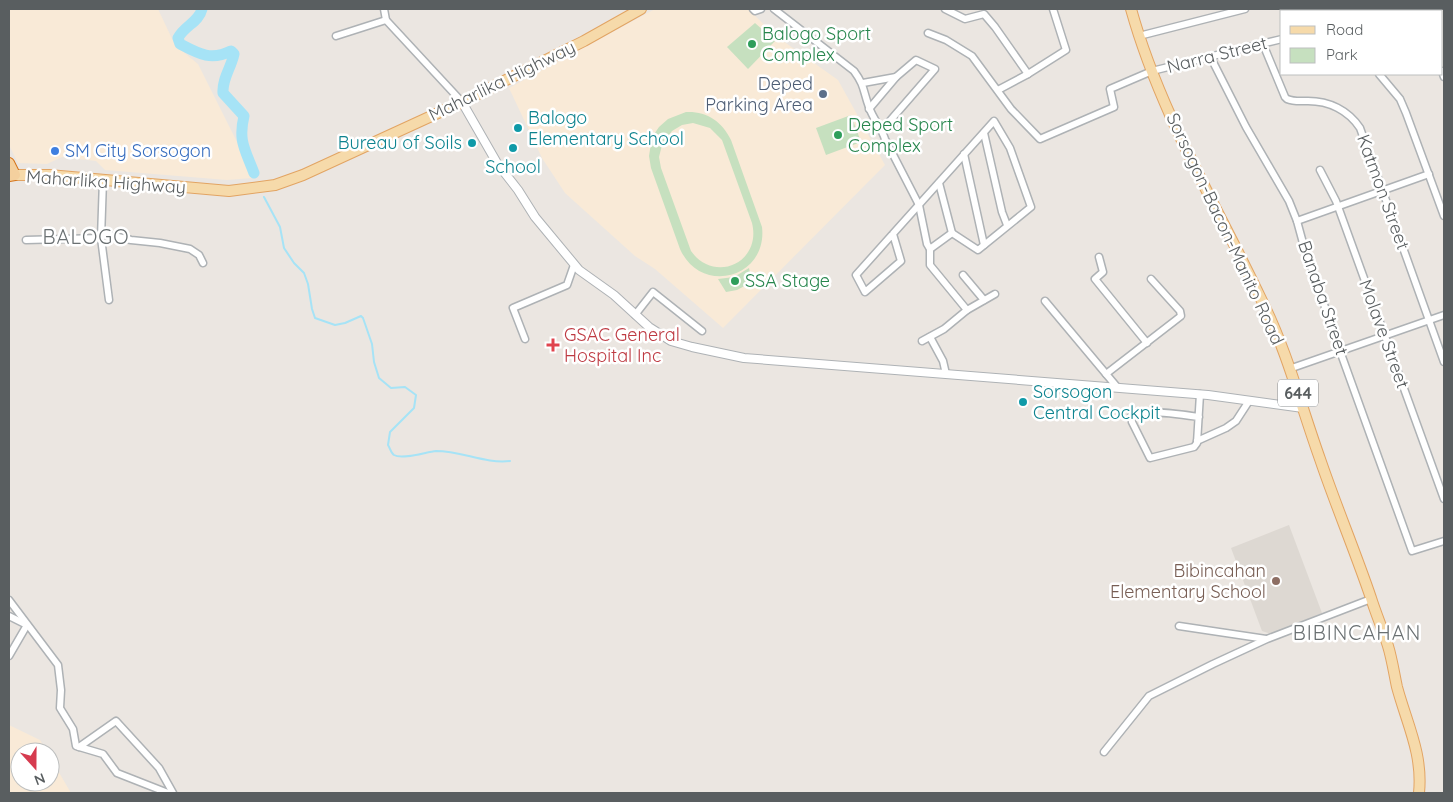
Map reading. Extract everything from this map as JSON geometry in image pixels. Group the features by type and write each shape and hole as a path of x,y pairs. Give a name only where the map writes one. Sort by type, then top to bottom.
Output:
{"highway":[{"path":"9,163 12,176"}],"main road":[{"name":"Maharlika Highway","path":"12,176 49,175 229,191 275,185 303,175 462,102 584,41 642,9"},
{"name":"Sorsogon-Bacon-Manito Road","path":"1131,9 1152,71 1192,163 1263,302 1289,369 1388,645 1398,688 1412,730 1420,770 1419,793"}],"street":[{"path":"384,9 386,20 462,102 497,163 518,190 544,230 574,265 614,296 648,327 671,341 744,358 1200,394 1303,408"},
{"path":"753,9 755,11 761,9"},
{"path":"774,9 854,71 863,83 869,109 882,130 919,205 927,244 930,249 930,265 967,310"},
{"path":"945,9 965,20 984,14 1028,74"},
{"path":"928,33 946,40 972,56 998,90 1066,50 1053,9"},
{"path":"1139,36 1245,9"},
{"path":"336,36 386,20"},
{"name":"Narra Street","path":"998,90 1011,109 1040,139 1114,107 1110,89 1152,71 1280,40"},
{"name":"Katmon Street","path":"1263,44 1287,99 1290,101 1326,102 1354,119 1360,128 1444,362"},
{"name":"Banaba Street","path":"1210,56 1246,127 1289,201 1340,351 1412,551 1444,541"},
{"path":"869,109 896,77 916,60 935,69 882,130"},
{"path":"1380,75 1400,99 1444,216"},
{"path":"863,83 896,77"},
{"path":"893,234 901,261 865,292 856,275 994,121 1010,148 1031,207 978,250 952,233 939,184"},
{"path":"984,132 1002,212 1007,225"},
{"path":"964,154 984,245"},
{"name":"Molave Street","path":"1320,170 1338,206 1444,499"},
{"path":"1297,221 1429,174"},
{"path":"104,180 101,235 109,300"},
{"path":"930,249 952,233"},
{"path":"26,240 101,235 190,249 199,255 204,264"},
{"path":"1099,257 1104,269 1102,275 1095,279 1147,342"},
{"path":"525,338 513,308 567,285 574,265"},
{"path":"963,275 984,300"},
{"path":"1106,374 1182,314 1151,279"},
{"path":"635,315 653,292 702,331"},
{"path":"922,341 967,310 995,294"},
{"path":"1045,301 1117,387"},
{"path":"1289,369 1444,315"},
{"path":"930,337 943,361 946,374"},
{"path":"1199,416 1145,412 1134,413 1131,416 1132,422 1150,458 1194,447 1197,441 1199,416 1200,394"},
{"path":"1197,441 1226,428 1236,420 1249,400"},
{"path":"1104,752 1149,696 1267,639 1371,599"},
{"path":"9,600 58,665 61,690 60,708 73,729 76,746 103,754 117,773 168,793"},
{"path":"9,616 27,625"},
{"path":"9,656 27,625"},
{"path":"1179,626 1267,639"},
{"path":"79,747 116,721 159,768 172,793"}],"shaded area":[{"name":"SM City Sorsogon","path":"9,9 158,9 175,45 198,64 238,144 252,178 227,180 105,170 96,161 62,157 47,164 18,163 9,145"},
{"path":"655,9 748,9 776,36 838,80 885,165 723,328 655,269 635,256 565,193 542,158 509,88"},
{"name":"Bibincahan Elementary School","path":"1289,525 1322,613 1271,634 1262,631 1231,548"},
{"path":"9,725 41,742 10,742 10,792 60,792 60,774 71,793 9,793"}],"green space":[{"name":"Balogo Sport Complex","path":"755,23 775,41 748,69 727,47"},
{"path":"686,112 707,115 723,127 731,140 762,227 761,245 755,259 744,269 731,275 717,276 703,273 690,264 680,249 651,168 649,156 652,137 668,119","holes":["693,123 710,128 722,140 752,223 753,237 750,249 743,258 734,264 723,267 712,266 701,261 691,251 661,168 659,157 662,145 672,131 682,125"]},
{"name":"Deped Sport Complex","path":"851,115 861,142 826,155 816,128"},
{"name":"SSA Stage","path":"749,268 752,282 737,290 726,292 718,279 734,277"}],"waterway":[{"path":"202,9 198,17 178,38 180,44 205,55 217,56 231,51 234,54 224,83 223,93 244,116 242,139 254,173"},
{"path":"264,197 280,227 284,248 294,263 304,273 315,318 335,325 361,316 372,344 374,362 379,378 391,388 405,387 416,395 414,408 390,432 388,445 393,454 403,457 436,451 492,461 510,461"}],"place":[{"name":"Balogo Sport Complex","path":"752,44"},
{"name":"Deped Parking Area","path":"823,94"},
{"name":"Balogo Elementary School","path":"518,128"},
{"name":"Deped Sport Complex","path":"838,135"},
{"name":"Bureau of Soils","path":"472,143"},
{"name":"School","path":"513,148"},
{"name":"SM City Sorsogon","path":"55,151"},
{"name":"SSA Stage","path":"735,281"},
{"name":"GSAC General Hospital Inc","path":"553,345"},
{"name":"Sorsogon Central Cockpit","path":"1023,402"},
{"name":"Bibincahan Elementary School","path":"1276,581"}],"district":[{"name":"BALOGO","path":"86,237"},
{"name":"BIBINCAHAN","path":"1357,633"}]}
